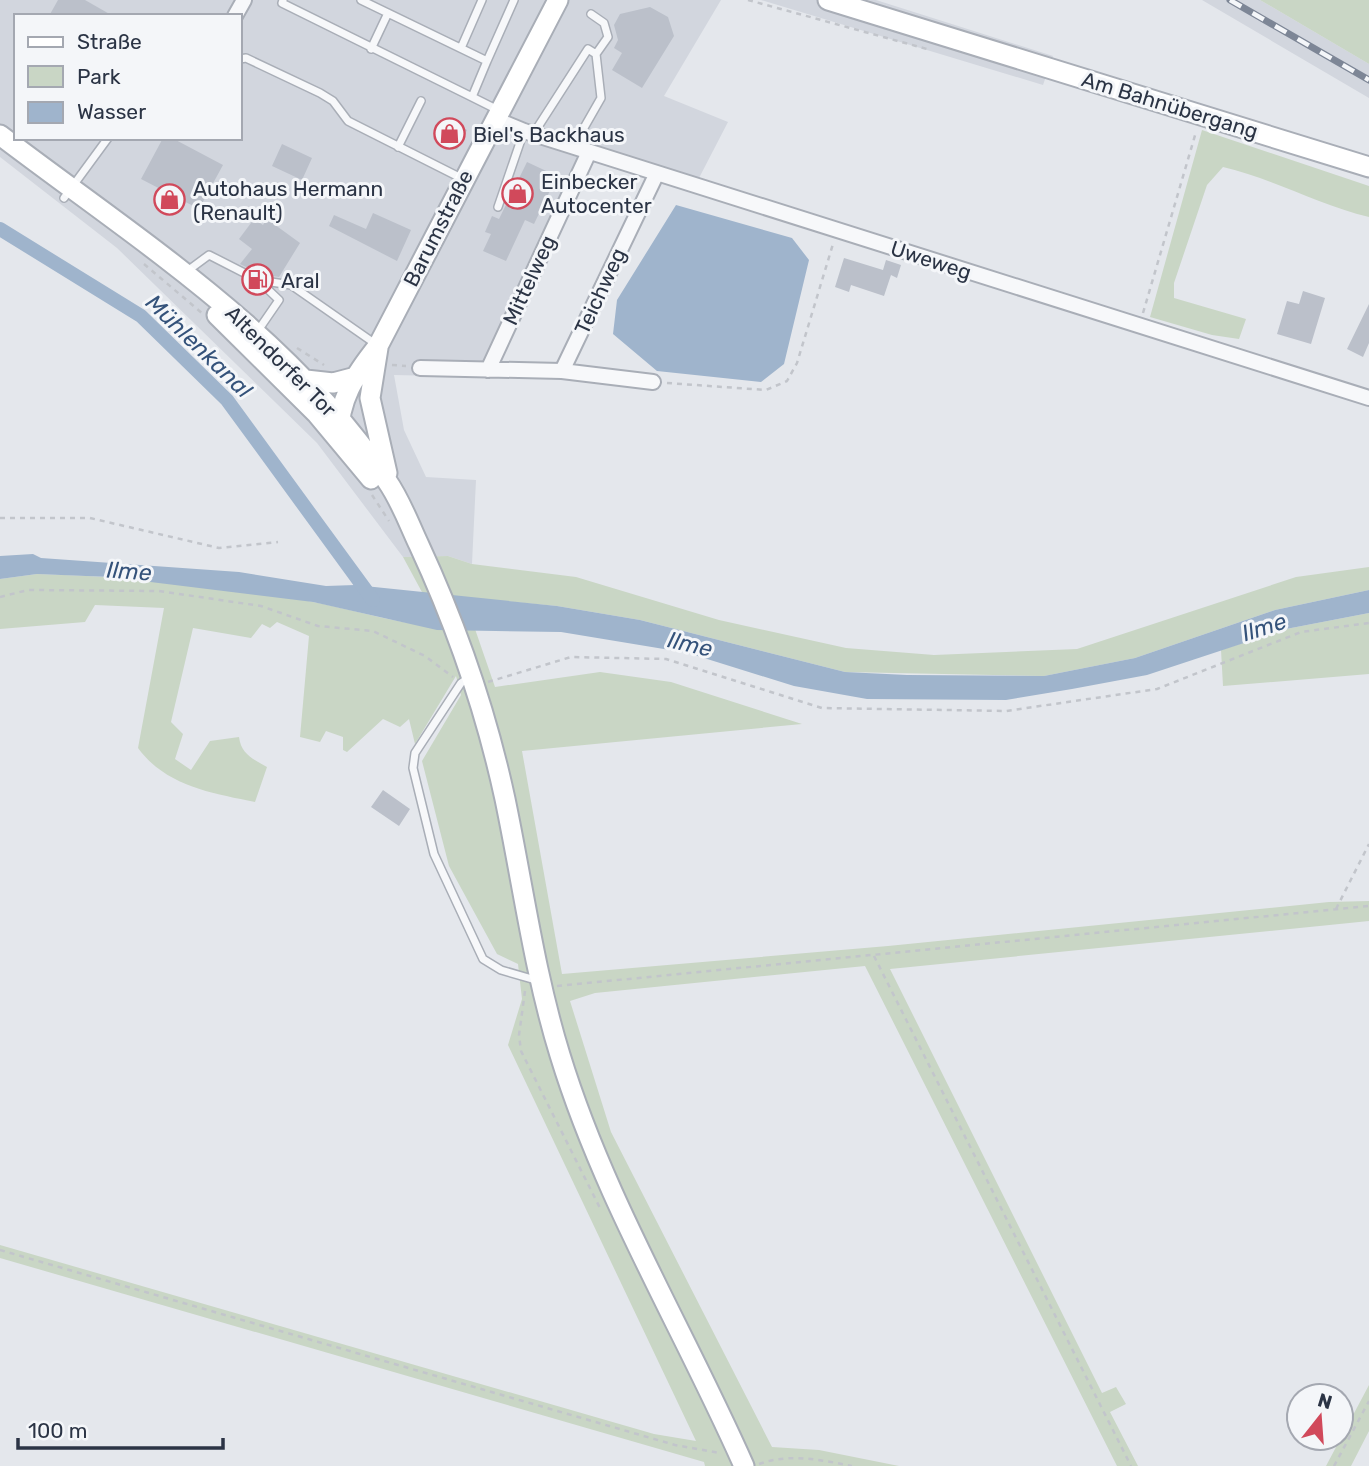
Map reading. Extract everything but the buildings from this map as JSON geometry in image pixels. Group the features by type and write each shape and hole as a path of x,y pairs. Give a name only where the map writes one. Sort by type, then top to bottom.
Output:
{"main road":[{"name":"Barumstraße","path":"338,438 338,417 352,378 378,346 558,0"},
{"name":"Am Bahnübergang","path":"828,0 1369,167"},
{"name":"Altendorfer Tor","path":"0,135 67,193 101,212 186,272 257,332 306,380 390,484 424,556"},
{"name":"Altendorfer Tor","path":"101,212 218,315 316,413 338,438 424,556"},
{"name":"Barumstraße","path":"378,346 370,398 390,484"},
{"path":"306,380 333,383 352,378"},
{"path":"316,413 338,417 362,408 370,398"},
{"path":"424,556 466,672 504,797 540,981 571,1089 610,1190 750,1461"}],"street":[{"name":"Uweweg","path":"497,115 529,133 1369,398"},
{"name":"Mittelweg","path":"488,370 589,152"},
{"name":"Teichweg","path":"562,372 657,173"},
{"path":"420,368 562,372 653,382"}],"lane":[{"path":"283,0 282,3 371,49 472,97 497,115"},
{"path":"361,0 487,61"},
{"path":"461,48 482,0"},
{"path":"472,97 514,0"},
{"path":"371,49 388,13"},
{"path":"573,147 601,99 596,54 608,37 604,23 592,15"},
{"path":"498,207 529,133 589,49 596,54"},
{"path":"242,59 246,58 320,93 333,101 348,121 464,179"},
{"path":"398,147 421,101"},
{"path":"67,193 107,140"},
{"path":"186,272 209,255 258,280 279,300 257,332"},
{"path":"258,280 291,285 378,346"},
{"path":"466,672 415,753 413,768 434,854 483,959 501,970 540,981"}],"path":[{"path":"1139,327 1198,125"},
{"path":"653,382 766,390 787,381 797,363 837,230"},
{"path":"387,364 420,368"},
{"path":"0,518 90,518 219,548 278,542"},
{"path":"0,597 28,590 159,591 261,606 318,626 373,631 466,672"},
{"path":"490,694 487,682 571,657 666,659 822,708 1006,711 1157,689 1301,632 1369,624"},
{"path":"1336,909 1369,844"},
{"path":"540,981 555,986 1369,906"},
{"path":"874,956 1131,1466"},
{"path":"0,1250 674,1445 750,1461 788,1458 824,1460 852,1466"},
{"path":"1334,1466 1369,1401"},
{"path":"824,1460 824,1466"},
{"path":"750,1461 755,1466"}],"shaded area":[{"path":"0,0 721,0 664,96 728,122 699,178 595,147 483,377 394,375 404,430 426,477 476,480 472,564 448,556 403,557 317,443 117,248 0,157"},
{"path":"761,0 876,0 1053,56 1043,85"},
{"path":"1202,0 1260,0 1369,64 1369,98"}],"green space":[{"path":"1260,0 1369,0 1369,64"},
{"path":"1202,130 1369,186 1369,217 1223,167 1207,185 1174,283 1174,298 1246,319 1239,339 1212,335 1150,317"},
{"path":"448,556 472,564 576,577 719,620 846,648 934,655 1077,649 1296,577 1369,567 1369,590 1275,610 1135,658 1044,676 845,672 640,620 557,606 423,594 403,557"},
{"path":"37,574 140,579 210,586 313,602 413,624 475,629 495,687 600,672 671,682 802,724 522,751 562,974 888,946 1329,902 1369,901 1369,921 890,969 1102,1393 1116,1387 1126,1404 1110,1412 1138,1466 1117,1466 865,966 595,993 570,1001 611,1132 772,1447 819,1450 899,1466 705,1466 704,1462 0,1258 0,1245 654,1434 696,1441 508,1045 522,999 518,964 497,954 449,866 422,761 461,695 456,676 415,744 409,719 400,727 383,719 347,752 343,750 343,737 326,731 320,742 300,737 309,636 277,622 270,628 262,624 251,638 193,628 171,722 183,734 175,759 191,770 210,741 239,737 245,752 267,767 255,802 222,795 176,779 149,761 138,748 164,608 95,605 85,622 0,629 0,579"},
{"path":"1369,613 1369,674 1223,686 1221,650 1286,629"},
{"path":"1369,1385 1369,1431 1351,1466 1326,1466 1333,1452 1355,1452 1355,1411"}],"water":[{"path":"676,205 792,238 809,260 784,364 761,382 657,371 613,334 617,300"},
{"name":"Ilme","path":"33,554 41,558 239,572 326,586 355,585 557,606 640,620 845,672 907,675 1044,676 1135,658 1275,610 1369,590 1369,613 1286,629 1147,675 1072,689 1006,700 867,699 794,686 688,653 561,632 437,630 313,602 110,577 37,574 0,579 0,556"}],"waterway":[{"name":"Mühlenkanal","path":"0,229 141,316 227,400 373,600"}],"railway":[{"path":"1230,0 1369,80"}],"place":[{"name":"Biel's Backhaus","path":"450,134"},
{"name":"Einbecker Autocenter","path":"518,193"},
{"name":"Autohaus Hermann (Renault)","path":"170,200"},
{"name":"Aral","path":"258,280"}]}
